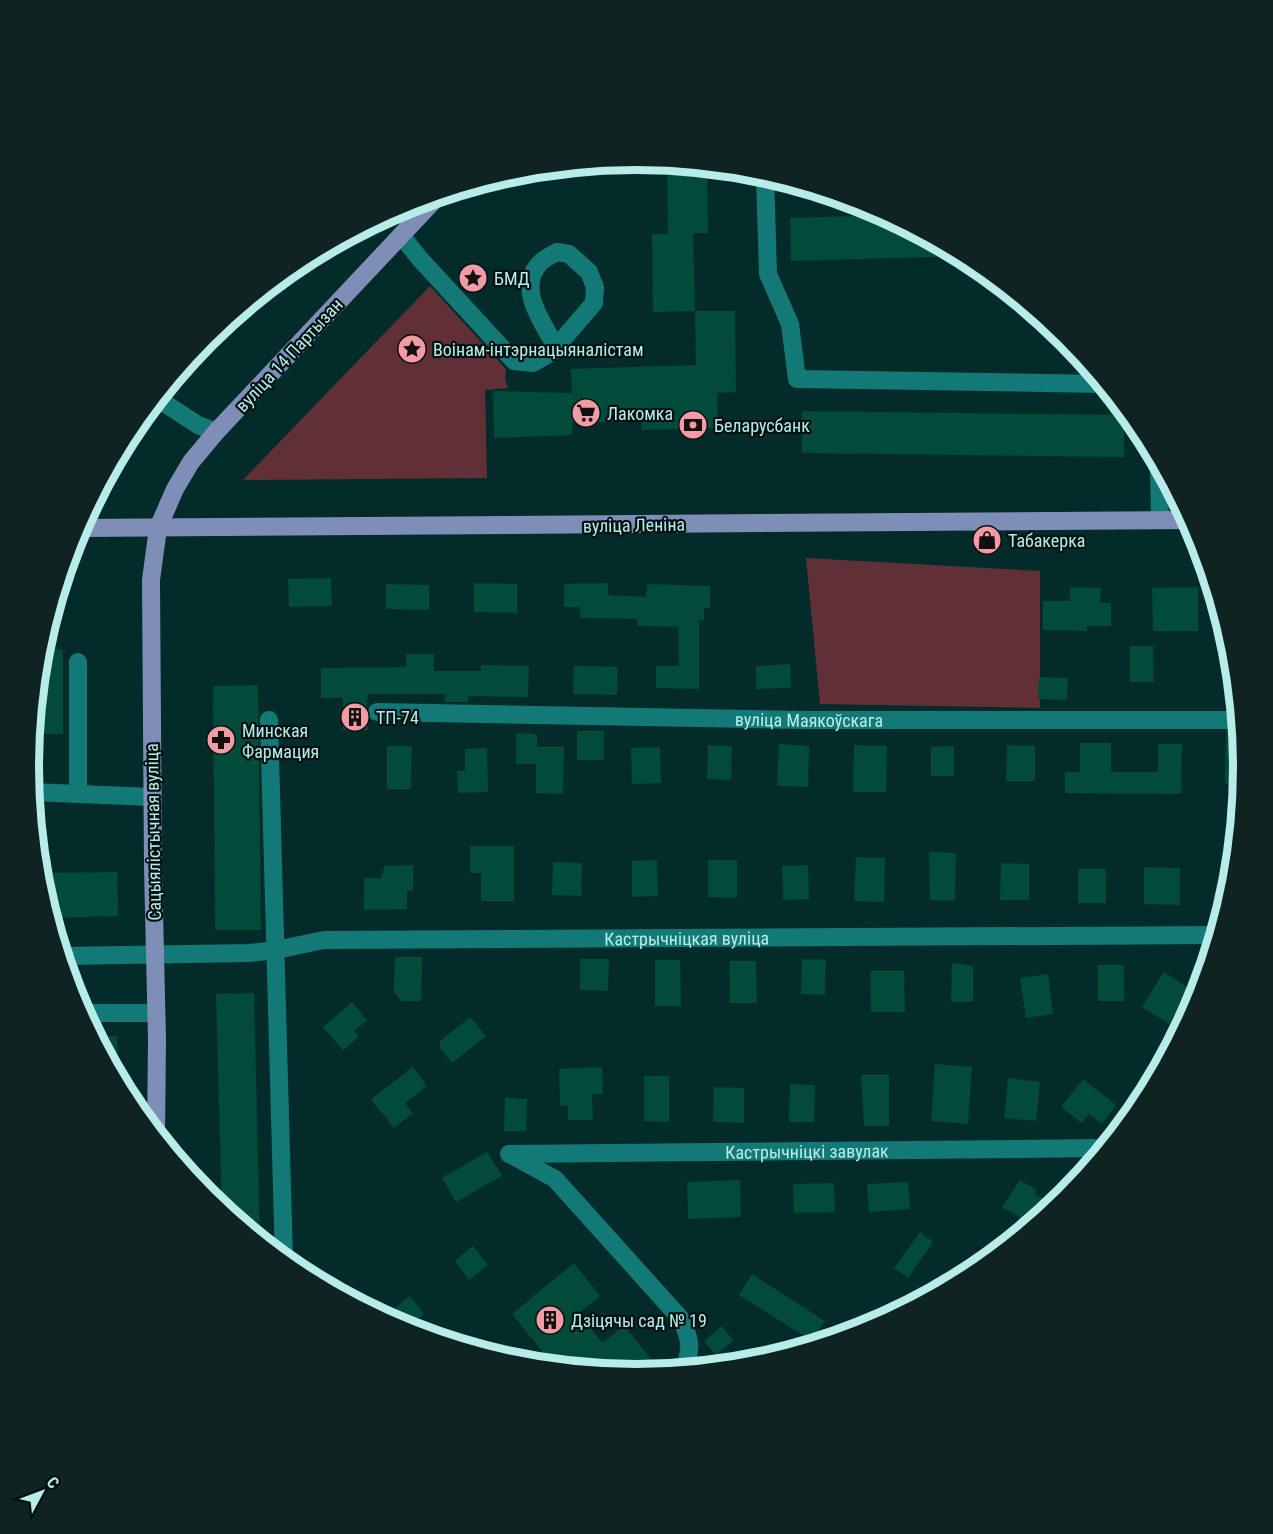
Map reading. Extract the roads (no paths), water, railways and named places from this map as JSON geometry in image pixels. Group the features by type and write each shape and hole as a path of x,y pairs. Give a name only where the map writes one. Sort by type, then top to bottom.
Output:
{"main road":[{"name":"вуліца 14 Партызан","path":"158,528 190,462 427,208"},
{"name":"вуліца Леніна","path":"89,528 1180,520"},
{"name":"Сацыялістычная вуліца","path":"156,1122 151,580 158,528"}],"street":[{"path":"765,184 768,274 790,324 797,379 1095,384"},
{"path":"401,235 420,259 514,361 533,363 552,352 594,303 595,287 585,267 569,254 557,252 541,262 532,275 529,292 556,347"},
{"path":"163,402 198,425 216,432"},
{"path":"1159,478 1160,520"},
{"path":"78,662 78,794"},
{"name":"вуліца Маякоўскага","path":"378,712 807,720 1232,720"},
{"path":"269,720 284,1249"},
{"path":"40,792 152,797"},
{"name":"Кастрычніцкая вуліца","path":"70,956 155,956 276,950 324,940 1210,935"},
{"path":"92,1013 156,1013"},
{"name":"Кастрычніцкі завулак","path":"687,1362 690,1340 681,1319 555,1179 509,1154 1097,1148"}],"place":[{"name":"БМД","path":"473,278"},
{"name":"Воінам-інтэрнацыяналістам","path":"412,349"},
{"name":"Лакомка","path":"586,413"},
{"name":"Беларусбанк","path":"693,425"},
{"name":"Табакерка","path":"987,540"},
{"name":"ТП-74","path":"355,717"},
{"name":"Минская Фармация","path":"221,740"},
{"name":"Дзіцячы сад № 19","path":"550,1320"}]}
